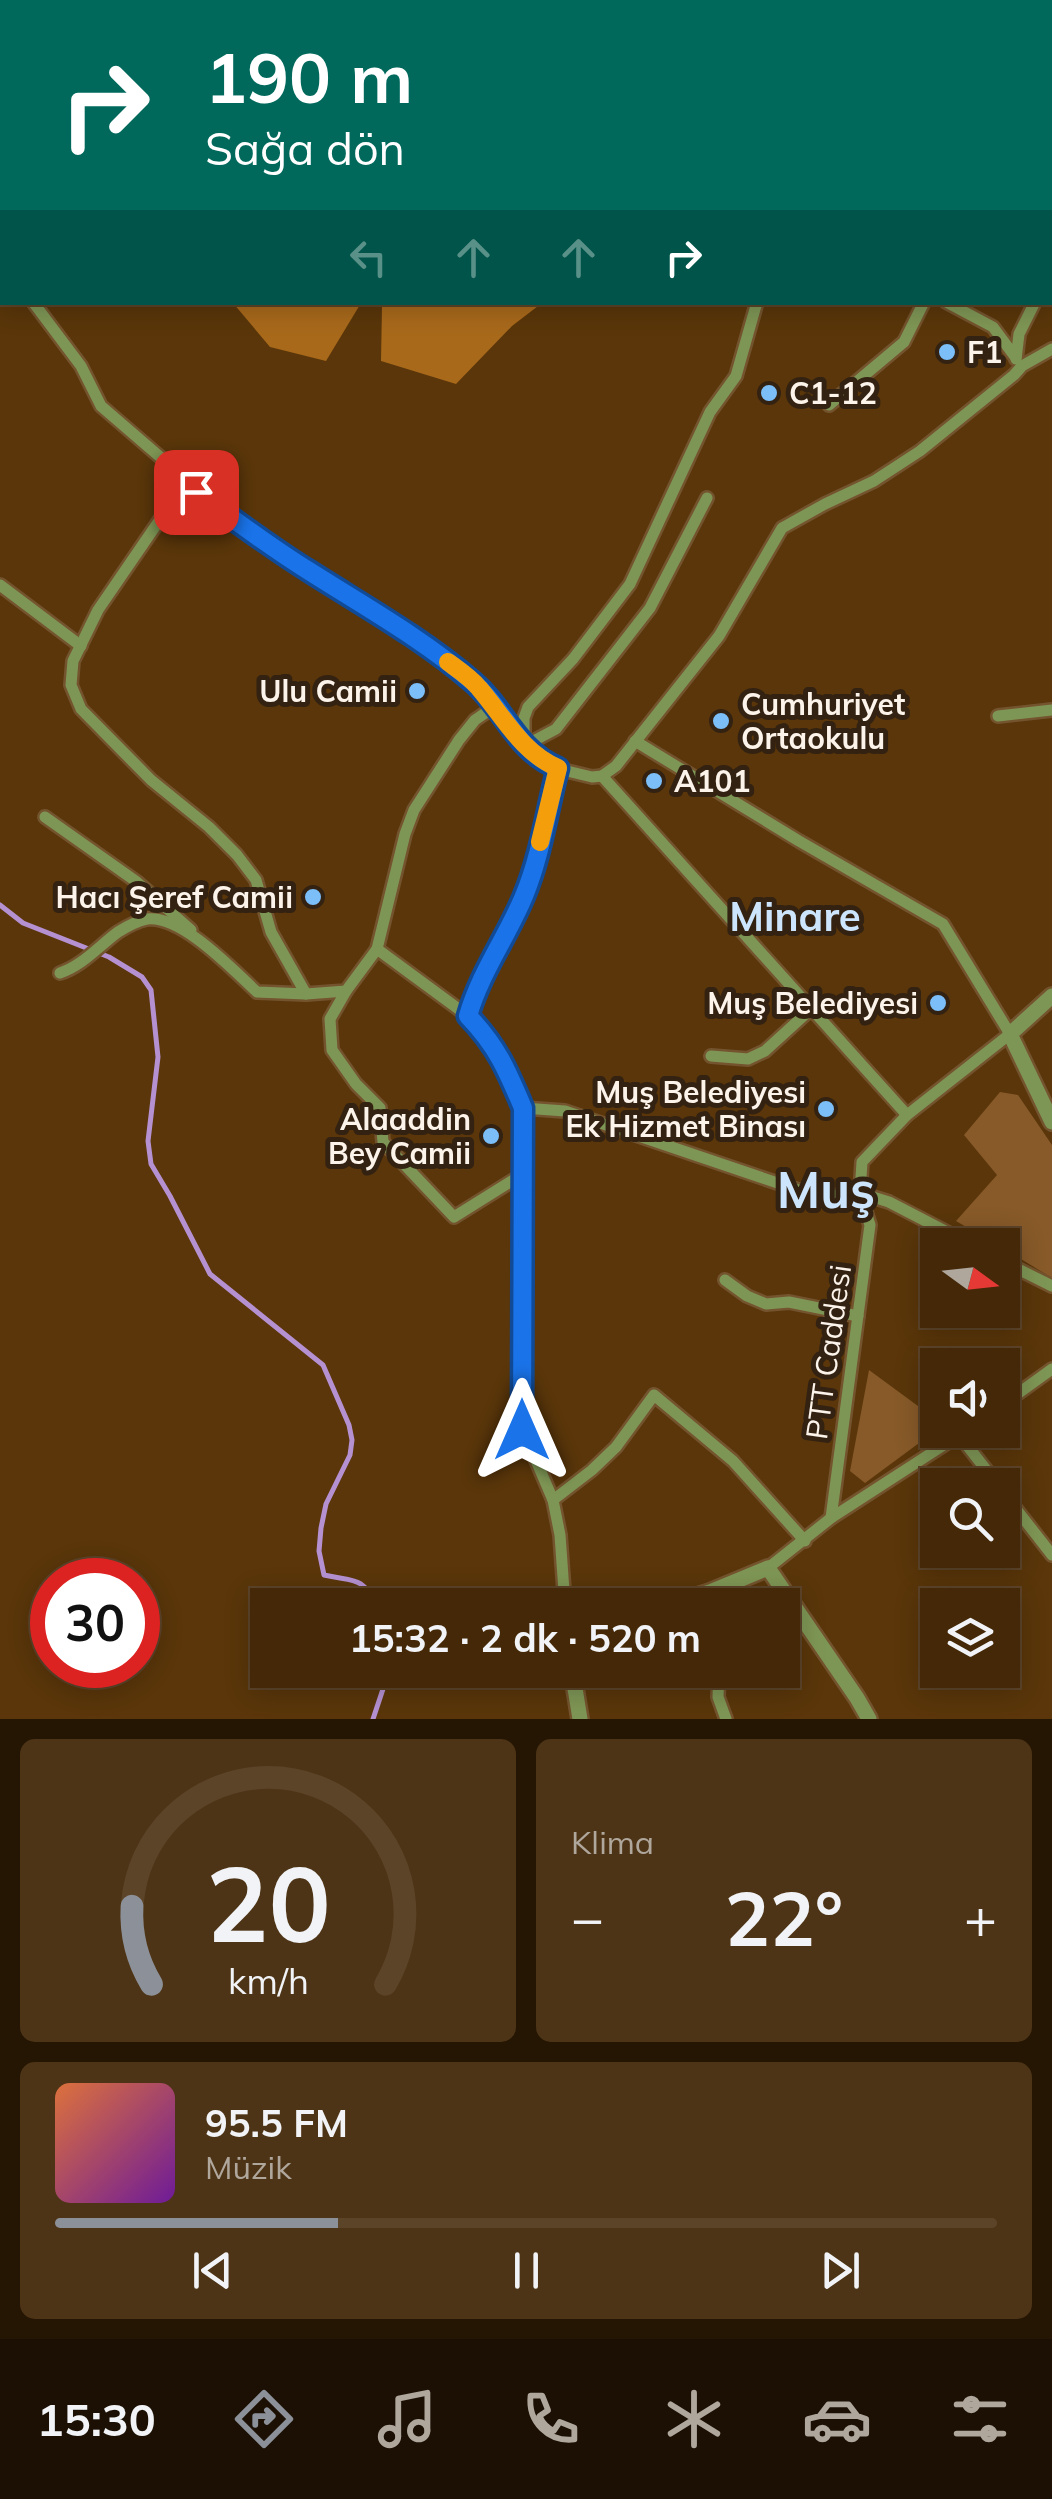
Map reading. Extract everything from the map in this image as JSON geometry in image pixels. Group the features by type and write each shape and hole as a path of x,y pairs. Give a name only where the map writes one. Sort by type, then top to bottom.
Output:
{"street":[{"path":"35,305 81,366 101,406 196,492 272,548 427,646 477,685 524,746 548,764 592,777 602,776 616,766 718,636 782,528 874,482 920,452 1022,366 1052,349"},
{"path":"524,746 528,707 574,659 630,584 710,412 736,376 756,305"},
{"path":"829,405 904,342 922,305"},
{"path":"952,305 993,327 1016,358"},
{"path":"1014,375 1019,334 1034,305"},
{"path":"196,492 172,502 98,610 73,661 71,685 81,709 150,780 209,826 256,880 272,932 306,994"},
{"path":"524,746 556,729 650,608 707,498"},
{"path":"0,585 81,646"},
{"path":"494,707 475,720 459,740 414,810 377,949 330,1019 332,1050 356,1084 380,1108 384,1142 454,1217 523,1174"},
{"path":"998,716 1052,710"},
{"path":"635,741 943,924 1010,1034 1052,1122"},
{"path":"468,1016 532,875 558,768"},
{"path":"602,776 907,1114"},
{"path":"45,817 137,882 257,992 346,991"},
{"path":"66,971 121,930 148,919 180,928 208,947"},
{"path":"377,949 468,1016 496,1048 523,1108 522,1430 553,1500 563,1588"},
{"path":"860,1193 862,1162 907,1114 1052,996"},
{"path":"711,1056 748,1059 766,1051 812,1009"},
{"path":"523,1108 565,1111 819,1197 860,1193 889,1202 939,1228"},
{"name":"PTT Caddesi","path":"831,1518 870,1225 860,1193"},
{"path":"1020,1270 1052,1286"},
{"path":"725,1280 766,1304 789,1302 858,1316"},
{"path":"1020,1391 1052,1369"},
{"path":"553,1500 616,1447 654,1394 733,1461 805,1541"},
{"path":"732,1588 768,1568 831,1518 940,1448"},
{"path":"1020,1515 1052,1556"},
{"path":"768,1568 869,1719"},
{"path":"575,1688 580,1719"},
{"path":"718,1688 726,1719"}],"shaded area":[{"path":"235,305 360,305 326,361 270,347"},
{"path":"539,305 512,326 456,384 381,361 382,306"},
{"path":"1000,1092 1018,1095 1052,1145 1052,1278 1020,1258 1020,1228 968,1228 956,1221 997,1175 964,1135"},
{"path":"869,1370 920,1408 920,1442 865,1483 850,1471"}],"waterway":[{"path":"0,905 23,923 109,957 142,977 151,990 158,1057 148,1141 151,1164 210,1274 323,1365 352,1440 350,1455 326,1504 319,1551 324,1575 350,1580 365,1588"},
{"path":"373,1719 383,1688"}],"slow traffic":[{"path":"448,662 477,685 524,746 558,768 540,842"}],"place":[{"name":"F1","path":"947,352"},
{"name":"C1-12","path":"769,393"},
{"name":"Ulu Camii","path":"417,691"},
{"name":"Cumhuriyet Ortaokulu","path":"721,721"},
{"name":"A101","path":"654,781"},
{"name":"Hacı Şeref Camii","path":"313,897"},
{"name":"Muş Belediyesi","path":"938,1003"},
{"name":"Muş Belediyesi Ek Hizmet Binası","path":"826,1109"},
{"name":"Alaaddin Bey Camii","path":"491,1136"}],"district":[{"name":"Minare","path":"795,916"},
{"name":"Muş","path":"826,1189"}],"route":[{"path":"196,492 272,548 427,646 477,685 524,746 558,768 532,875 468,1016 496,1048 523,1108 522,1430"}]}
